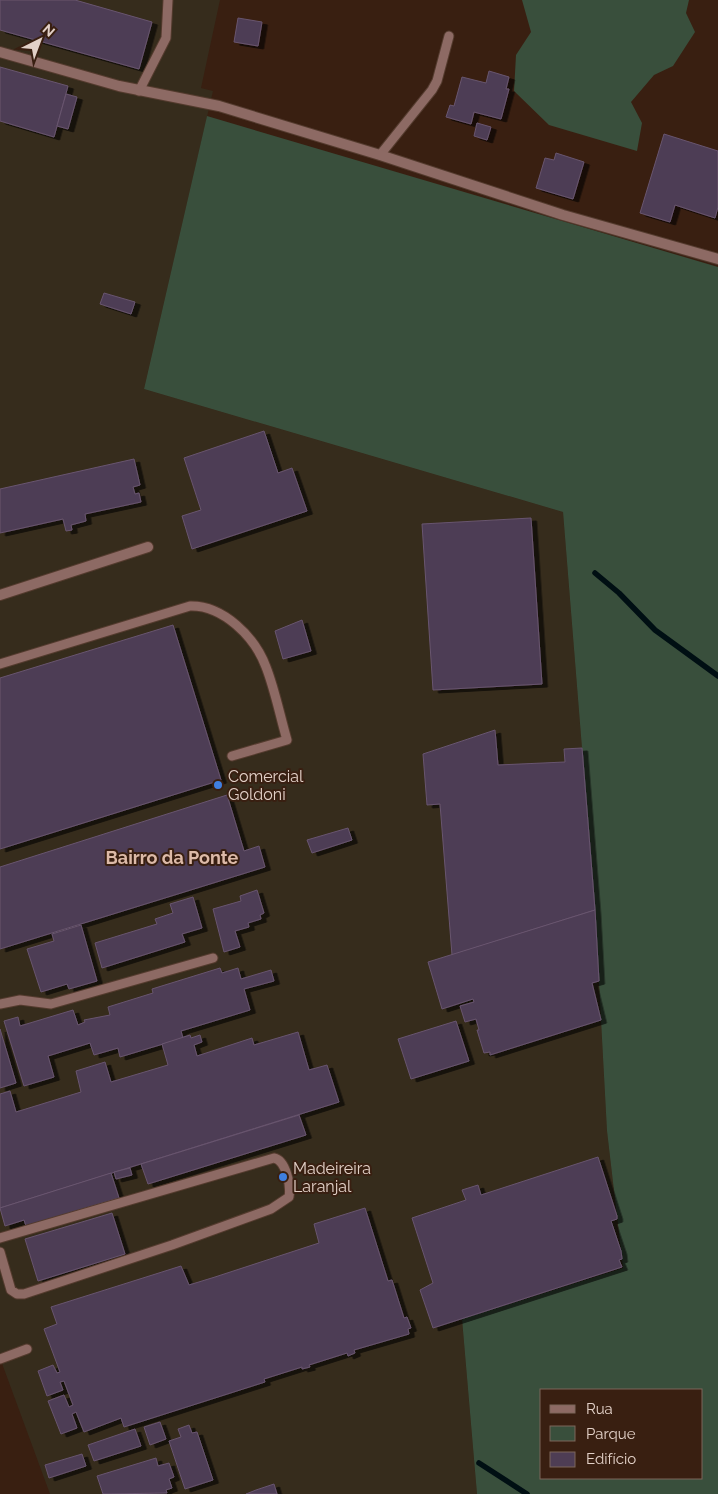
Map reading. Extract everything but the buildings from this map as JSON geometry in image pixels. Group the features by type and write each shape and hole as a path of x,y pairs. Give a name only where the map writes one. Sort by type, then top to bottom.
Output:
{"street":[{"path":"0,52 139,90 219,106 380,155 563,215 718,259"},
{"path":"0,595 148,547"}],"lane":[{"path":"139,90 166,38 168,0"},
{"path":"380,155 432,90 437,81 449,36"},
{"path":"0,664 190,606 202,605 216,610 240,629 256,647 266,665 287,740 232,756"},
{"path":"0,1004 20,1000 51,1004 213,958"},
{"path":"0,1238 274,1158 279,1159 283,1163 290,1192 289,1197 271,1209 172,1245 24,1294 17,1294 11,1290 0,1252"},
{"path":"0,1359 27,1349"}],"shaded area":[{"path":"0,0 220,0 201,88 213,91 144,389 563,512 595,910 607,1131 623,1268 462,1319 477,1494 50,1494 0,1358"}],"green space":[{"path":"522,0 689,0 686,13 695,32 673,66 654,75 631,102 642,123 637,151 549,125 514,91 516,55 531,32"},
{"path":"207,116 718,267 718,1494 477,1494 462,1319 623,1268 607,1131 595,910 563,512 144,389"}],"waterway":[{"path":"595,573 619,593 655,630 718,676"},
{"path":"479,1463 527,1494"}],"place":[{"name":"Comercial Goldoni","path":"218,785"},
{"name":"Madeireira Laranjal","path":"283,1177"}],"district":[{"name":"Bairro da Ponte","path":"172,857"}]}
